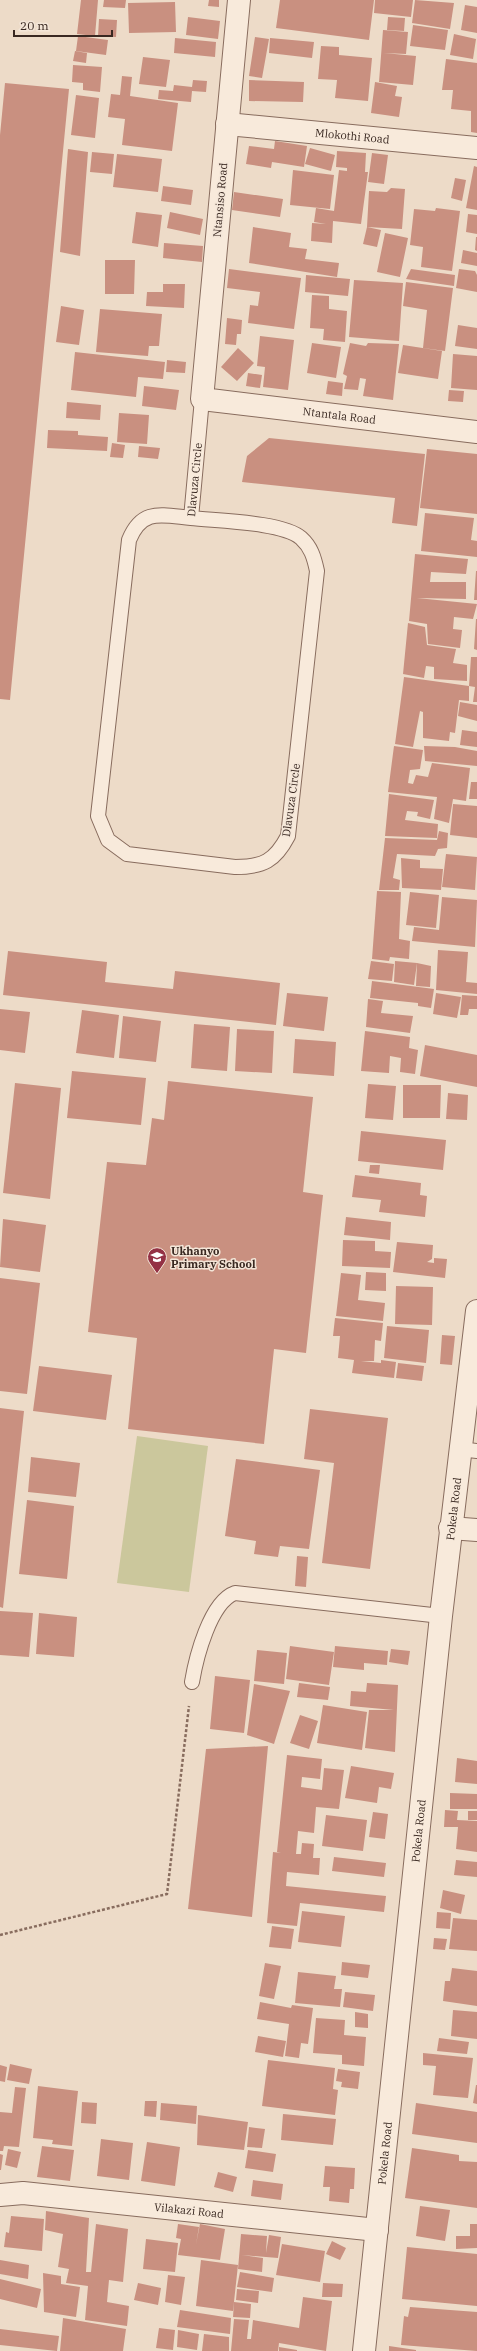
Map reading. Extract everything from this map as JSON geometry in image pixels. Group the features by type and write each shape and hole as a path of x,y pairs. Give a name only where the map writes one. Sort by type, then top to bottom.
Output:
{"street":[{"name":"Ntansiso Road","path":"202,399 239,0"},
{"name":"Mlokothi Road","path":"227,124 477,148"},
{"name":"Ntantala Road","path":"202,399 477,432"},
{"name":"Pokela Road","path":"364,2351 450,1528 468,1450 477,1311"},
{"path":"450,1528 477,1530"},
{"name":"Vilakazi Road","path":"0,2194 24,2193 377,2230"}],"lane":[{"name":"Dlavuza Circle","path":"190,518 202,399"},
{"name":"Dlavuza Circle","path":"158,515 190,518 281,529 301,538 309,546 314,557 317,571 288,836 273,857 263,864 253,867 235,867 127,854 112,845 101,827 98,816 127,554 133,530 143,519 158,515"},
{"path":"192,1682 197,1658 210,1625 222,1603 235,1593 440,1616"}],"path":[{"path":"0,1935 167,1894 192,1682"}],"shaded area":[{"path":"137,1436 208,1446 189,1592 117,1583"}],"building":[{"path":"81,0 98,0 95,36 77,34"},
{"path":"104,0 126,0 125,8 103,7"},
{"path":"209,0 219,0 219,7 208,6"},
{"path":"280,0 374,0 369,40 276,28"},
{"path":"375,0 413,0 411,17 374,13"},
{"path":"415,0 454,3 450,29 412,23"},
{"path":"175,2 176,32 129,33 128,3"},
{"path":"465,5 477,7 477,33 461,30"},
{"path":"188,17 220,21 218,39 186,35"},
{"path":"388,17 405,18 404,31 387,30"},
{"path":"99,19 117,20 116,37 98,36"},
{"path":"413,25 448,30 445,50 410,46"},
{"path":"383,30 408,32 406,54 384,53 416,56 413,85 379,82"},
{"path":"454,34 476,39 473,59 450,55"},
{"path":"78,36 108,40 106,55 76,51"},
{"path":"255,37 269,39 262,78 249,76"},
{"path":"175,38 216,42 215,57 174,53"},
{"path":"270,38 314,42 312,58 269,53"},
{"path":"321,46 339,47 339,55 372,58 368,101 335,98 337,80 318,79"},
{"path":"75,51 87,53 86,63 73,61"},
{"path":"143,57 170,60 166,87 139,84"},
{"path":"446,59 477,63 477,133 471,132 471,111 451,109 453,90 442,90"},
{"path":"73,65 102,67 100,92 83,90 83,83 72,82"},
{"path":"122,76 132,77 130,96 178,103 172,151 122,145 125,119 108,117 111,94 120,95"},
{"path":"193,80 207,81 206,92 192,91 191,102 158,99 159,90 173,91 174,85 192,87"},
{"path":"249,80 304,82 303,102 249,101"},
{"path":"375,82 397,86 395,96 402,97 399,117 371,113"},
{"path":"5,83 69,89 10,700 0,699 0,135"},
{"path":"76,95 99,98 95,138 71,135"},
{"path":"275,141 307,146 304,167 272,162 271,168 246,164 249,146 274,149"},
{"path":"310,148 335,155 331,171 305,164"},
{"path":"68,149 88,152 80,256 60,252"},
{"path":"337,151 366,153 365,172 368,172 361,224 333,221 332,243 311,241 312,223 326,224 314,222 316,208 334,211 339,170 347,171 347,168 336,167"},
{"path":"92,152 114,154 112,174 90,172"},
{"path":"372,153 388,155 384,184 368,182"},
{"path":"117,154 162,159 158,192 113,187"},
{"path":"474,166 477,167 477,210 466,208"},
{"path":"293,170 334,175 330,209 290,205"},
{"path":"455,178 466,180 462,201 451,198"},
{"path":"163,186 193,190 191,205 161,201"},
{"path":"391,188 405,189 402,229 367,227 369,191 387,192"},
{"path":"234,192 283,199 280,217 232,210"},
{"path":"436,208 460,211 452,271 421,267 423,247 410,245 414,209 435,211"},
{"path":"136,212 162,215 158,247 132,243"},
{"path":"170,212 203,219 200,235 167,228"},
{"path":"468,214 477,215 477,234 466,232"},
{"path":"253,227 291,233 289,247 307,249 305,259 339,263 337,277 249,263"},
{"path":"367,227 381,230 377,247 363,244"},
{"path":"385,233 408,238 400,277 377,272"},
{"path":"477,237 477,251 475,250"},
{"path":"164,243 203,246 202,262 163,258"},
{"path":"463,250 477,253 477,266 461,263"},
{"path":"105,260 135,260 134,294 105,294"},
{"path":"229,269 301,278 294,329 248,323 250,305 258,306 260,292 227,288"},
{"path":"411,269 455,275 454,286 406,279"},
{"path":"459,269 475,271 477,275 477,292 456,288"},
{"path":"306,275 350,279 348,296 305,292"},
{"path":"354,280 403,283 399,341 349,337"},
{"path":"406,282 453,288 445,351 423,348 427,310 403,306"},
{"path":"163,284 185,284 184,308 146,306 147,292 163,292"},
{"path":"312,295 329,296 329,309 347,311 345,342 323,340 324,329 310,328"},
{"path":"61,306 84,310 79,345 56,342"},
{"path":"100,309 162,314 159,346 149,346 148,356 96,352"},
{"path":"227,318 242,320 241,334 237,334 236,345 225,344"},
{"path":"458,325 477,328 477,349 455,346"},
{"path":"260,336 294,340 288,390 263,387 265,367 257,366"},
{"path":"312,343 341,347 336,378 307,373"},
{"path":"350,343 366,346 368,343 399,344 393,400 363,396 366,379 360,378 358,390 344,389 347,376 343,374"},
{"path":"403,345 442,351 438,379 398,373"},
{"path":"238,348 254,363 237,381 221,367"},
{"path":"75,352 165,362 163,379 138,377 136,397 71,390"},
{"path":"453,354 477,356 477,390 451,388"},
{"path":"167,360 186,362 185,373 166,372"},
{"path":"248,373 262,375 260,388 246,386"},
{"path":"328,381 343,383 342,396 326,394"},
{"path":"144,386 179,390 176,410 142,406"},
{"path":"449,390 464,391 463,402 448,401"},
{"path":"67,402 101,405 100,420 66,418"},
{"path":"119,413 149,415 147,444 117,442"},
{"path":"48,430 78,431 78,435 108,437 107,451 47,448"},
{"path":"269,438 425,454 417,526 392,523 395,498 242,482 247,456"},
{"path":"112,443 125,445 123,458 110,457"},
{"path":"139,446 160,448 158,459 138,457"},
{"path":"427,449 477,454 477,514 420,508"},
{"path":"425,513 474,518 471,540 477,541 477,557 421,551"},
{"path":"415,554 468,559 466,574 431,572 430,582 466,582 466,599 417,598 477,604 473,619 454,617 453,629 462,630 460,648 428,644 427,624 409,621"},
{"path":"476,571 477,600 474,600"},
{"path":"477,619 477,650 474,649"},
{"path":"408,623 425,627 427,645 456,649 453,663 467,665 467,681 434,679 434,667 426,666 424,678 403,674"},
{"path":"471,657 477,657 477,702 473,702 475,687 469,686"},
{"path":"404,677 469,686 469,701 459,700 455,733 450,732 449,741 423,738 423,712 420,711 413,747 395,744"},
{"path":"460,702 477,705 477,721 458,716"},
{"path":"462,730 477,732 477,747 460,745"},
{"path":"394,746 423,750 420,769 410,770 408,783 413,784 416,775 428,777 432,763 470,768 466,801 453,799 449,823 434,819 437,797 388,792"},
{"path":"424,746 455,747 477,751 477,766 425,761"},
{"path":"471,782 477,782 477,799 469,799"},
{"path":"389,794 434,800 430,819 417,816 418,812 407,811 405,820 438,824 437,838 385,836"},
{"path":"453,804 477,806 477,838 450,835"},
{"path":"439,831 448,833 447,848 438,849 435,856 397,854 393,878 400,880 399,890 379,890 385,838 437,840"},
{"path":"446,854 477,857 475,890 442,887"},
{"path":"401,858 420,860 420,868 443,869 441,890 402,888"},
{"path":"377,891 401,892 399,939 410,941 409,959 390,957 389,961 372,959"},
{"path":"410,892 439,895 436,928 406,925"},
{"path":"442,897 477,900 475,947 412,941 414,927 439,930"},
{"path":"438,950 468,952 466,982 477,983 477,994 436,990"},
{"path":"8,951 107,962 105,982 173,989 175,971 280,983 276,1025 3,995"},
{"path":"371,961 394,964 392,981 368,979"},
{"path":"395,961 417,963 414,985 394,982"},
{"path":"417,963 431,966 430,987 416,986"},
{"path":"372,981 434,989 431,1008 418,1006 418,1003 370,998"},
{"path":"287,993 328,997 324,1031 283,1026"},
{"path":"436,993 461,997 457,1018 433,1014"},
{"path":"462,995 477,996 477,1009 469,1009 468,1015 460,1015"},
{"path":"368,999 383,1001 381,1013 413,1016 410,1033 366,1027"},
{"path":"0,1009 30,1012 25,1053 0,1050"},
{"path":"82,1010 119,1015 114,1058 76,1053"},
{"path":"123,1016 161,1021 156,1062 119,1058"},
{"path":"194,1024 230,1027 227,1071 191,1068"},
{"path":"237,1029 274,1031 272,1073 235,1071"},
{"path":"365,1031 410,1037 409,1048 418,1050 415,1074 400,1072 401,1058 390,1056 389,1073 361,1071"},
{"path":"295,1039 336,1042 334,1076 293,1073"},
{"path":"425,1045 477,1055 477,1087 420,1076"},
{"path":"72,1071 146,1078 141,1125 67,1118"},
{"path":"168,1081 313,1097 303,1192 323,1195 306,1353 274,1349 264,1444 128,1429 137,1338 88,1332 107,1162 146,1165 152,1118 164,1120"},
{"path":"15,1083 61,1088 50,1199 3,1193"},
{"path":"368,1084 396,1086 393,1120 365,1118"},
{"path":"403,1085 441,1085 440,1118 403,1118"},
{"path":"448,1093 468,1095 467,1120 446,1119"},
{"path":"361,1131 446,1140 443,1170 358,1161"},
{"path":"370,1165 380,1165 379,1174 369,1173"},
{"path":"355,1175 421,1183 420,1195 427,1196 425,1217 379,1212 381,1200 352,1197"},
{"path":"346,1217 391,1222 390,1240 344,1235"},
{"path":"3,1219 46,1225 40,1272 0,1267"},
{"path":"343,1240 375,1241 375,1251 391,1252 390,1268 342,1266"},
{"path":"397,1242 433,1245 432,1259 427,1262 434,1263 434,1258 447,1259 445,1278 393,1272"},
{"path":"366,1272 386,1273 386,1291 365,1290"},
{"path":"341,1273 361,1275 358,1300 385,1303 383,1321 336,1316"},
{"path":"0,1278 40,1283 27,1394 0,1391"},
{"path":"396,1286 433,1287 432,1325 395,1324"},
{"path":"335,1318 383,1323 381,1341 375,1340 374,1361 361,1361 381,1363 381,1360 396,1362 394,1378 352,1373 354,1360 338,1358 340,1336 333,1336"},
{"path":"387,1326 429,1330 426,1363 384,1358"},
{"path":"442,1335 455,1336 452,1365 440,1364"},
{"path":"398,1363 424,1366 422,1381 396,1378"},
{"path":"39,1366 112,1375 106,1420 33,1411"},
{"path":"0,1408 24,1411 3,1608 0,1607"},
{"path":"310,1409 388,1418 370,1569 322,1563 334,1463 304,1459"},
{"path":"31,1457 80,1463 76,1497 28,1492"},
{"path":"236,1459 320,1470 309,1549 280,1546 278,1557 254,1554 256,1541 225,1536"},
{"path":"27,1500 74,1506 67,1579 19,1574"},
{"path":"297,1556 308,1557 306,1587 295,1586"},
{"path":"0,1611 33,1613 29,1657 0,1655"},
{"path":"39,1613 77,1617 74,1657 36,1654"},
{"path":"290,1646 334,1652 329,1685 286,1679"},
{"path":"335,1646 388,1651 387,1665 364,1663 364,1670 333,1667"},
{"path":"391,1649 410,1651 408,1665 389,1662"},
{"path":"257,1650 287,1653 284,1684 254,1681"},
{"path":"215,1676 250,1680 244,1733 210,1729"},
{"path":"299,1683 330,1687 328,1700 297,1697"},
{"path":"367,1683 398,1685 395,1752 365,1748 369,1710 394,1710 350,1706 351,1691 366,1692"},
{"path":"254,1684 290,1691 274,1744 247,1735"},
{"path":"323,1705 367,1712 362,1750 317,1743"},
{"path":"300,1715 318,1721 309,1749 290,1743"},
{"path":"268,1746 252,1917 188,1909 206,1749"},
{"path":"287,1755 322,1759 320,1779 302,1777 301,1787 322,1790 324,1768 344,1770 339,1809 316,1807 314,1833 298,1831 296,1854 301,1854 302,1843 314,1844 313,1858 320,1858 319,1875 287,1872 286,1886 386,1896 384,1912 300,1903 297,1926 267,1923 273,1852 281,1853 277,1852"},
{"path":"457,1758 477,1761 477,1784 455,1782"},
{"path":"351,1766 394,1773 391,1789 379,1787 377,1803 345,1798"},
{"path":"450,1793 477,1794 477,1809 450,1809"},
{"path":"445,1810 458,1811 457,1820 477,1821 477,1852 456,1849 458,1827 444,1827"},
{"path":"468,1811 477,1811 477,1820 468,1820"},
{"path":"373,1812 388,1814 385,1839 369,1837"},
{"path":"326,1815 367,1820 363,1851 322,1846"},
{"path":"334,1857 386,1863 384,1877 332,1871"},
{"path":"456,1860 477,1862 477,1877 454,1875"},
{"path":"443,1890 465,1895 461,1914 440,1908"},
{"path":"302,1911 345,1916 341,1947 298,1942"},
{"path":"437,1912 451,1913 450,1929 436,1928"},
{"path":"453,1918 477,1920 477,1951 449,1949"},
{"path":"272,1926 294,1929 291,1949 269,1947"},
{"path":"434,1938 447,1939 445,1950 433,1949"},
{"path":"342,1962 370,1965 368,1978 341,1975"},
{"path":"265,1963 281,1966 274,1999 259,1996"},
{"path":"452,1968 477,1971 477,2006 443,2001 445,1981 450,1981"},
{"path":"298,1972 336,1976 334,1989 342,1989 340,2007 295,2003"},
{"path":"345,1992 375,1995 373,2011 343,2007"},
{"path":"260,2002 291,2008 292,2005 313,2008 308,2044 301,2043 299,2058 285,2056 289,2024 257,2019"},
{"path":"453,2010 477,2012 477,2039 451,2036"},
{"path":"355,2012 368,2014 368,2028 355,2027"},
{"path":"316,2018 345,2020 344,2035 366,2037 364,2066 342,2064 342,2055 313,2053"},
{"path":"258,2036 286,2041 283,2057 255,2052"},
{"path":"439,2038 469,2042 467,2054 437,2051"},
{"path":"423,2053 473,2058 468,2098 433,2095 436,2066 423,2065"},
{"path":"268,2060 335,2068 333,2089 338,2090 335,2115 262,2106"},
{"path":"10,2064 32,2069 29,2084 7,2080"},
{"path":"0,2065 7,2067 5,2082 0,2081"},
{"path":"338,2069 360,2072 358,2089 341,2087 342,2082 336,2081"},
{"path":"477,2085 477,2104 473,2103"},
{"path":"38,2086 78,2091 72,2146 52,2144 53,2140 33,2138"},
{"path":"15,2087 26,2088 19,2147 4,2146 3,2151 0,2151 0,2112 12,2113"},
{"path":"145,2101 157,2101 156,2117 144,2116"},
{"path":"82,2102 97,2103 96,2124 81,2123"},
{"path":"161,2103 197,2106 196,2124 160,2120"},
{"path":"416,2103 477,2112 477,2143 412,2134"},
{"path":"283,2114 336,2119 333,2145 281,2140"},
{"path":"198,2115 248,2122 244,2150 197,2145"},
{"path":"249,2127 265,2129 262,2148 247,2147"},
{"path":"101,2139 133,2143 129,2180 97,2176"},
{"path":"147,2142 180,2147 175,2186 141,2181"},
{"path":"42,2146 74,2150 70,2181 37,2177"},
{"path":"412,2148 459,2155 459,2161 477,2162 477,2208 405,2198"},
{"path":"8,2149 21,2152 17,2168 5,2165"},
{"path":"248,2150 276,2154 273,2172 245,2168"},
{"path":"0,2154 3,2155 1,2170 0,2170"},
{"path":"325,2166 355,2168 354,2189 350,2189 349,2203 329,2201 330,2187 323,2187"},
{"path":"218,2172 237,2177 233,2192 214,2187"},
{"path":"253,2180 283,2184 281,2200 251,2196"},
{"path":"420,2206 450,2210 445,2241 416,2236"},
{"path":"46,2211 89,2218 86,2272 91,2272 96,2224 128,2229 123,2282 109,2280 107,2302 129,2306 127,2326 85,2320 88,2286 66,2283 69,2269 58,2267 63,2234 45,2230"},
{"path":"11,2216 44,2219 42,2251 4,2247 6,2232 9,2233"},
{"path":"178,2224 199,2227 196,2244 200,2224 225,2229 220,2260 178,2255 181,2239 176,2238"},
{"path":"470,2224 477,2224 477,2248 456,2249 456,2236 470,2236"},
{"path":"241,2234 267,2236 266,2253 269,2235 281,2237 278,2258 242,2255 263,2258 262,2272 238,2269"},
{"path":"146,2239 178,2243 175,2272 143,2269"},
{"path":"332,2241 346,2248 340,2260 326,2254"},
{"path":"282,2244 325,2251 320,2282 276,2275"},
{"path":"407,2247 477,2254 477,2306 402,2299"},
{"path":"0,2260 29,2265 28,2279 0,2274"},
{"path":"201,2260 238,2265 233,2311 196,2306"},
{"path":"240,2272 274,2278 272,2292 237,2287"},
{"path":"43,2273 61,2276 61,2284 80,2287 76,2317 44,2312"},
{"path":"168,2275 185,2277 181,2305 165,2302"},
{"path":"0,2279 41,2289 37,2308 0,2299"},
{"path":"138,2283 161,2288 158,2305 134,2300"},
{"path":"323,2283 343,2284 342,2297 322,2297"},
{"path":"237,2289 259,2291 258,2303 236,2300"},
{"path":"303,2297 332,2301 326,2351 279,2343 278,2351 231,2351 234,2319 249,2320 247,2339 251,2339 253,2320 299,2328"},
{"path":"234,2302 251,2304 250,2318 233,2317"},
{"path":"410,2307 477,2312 477,2351 401,2345 404,2316 408,2317"},
{"path":"180,2310 231,2318 230,2334 177,2327"},
{"path":"63,2318 126,2329 123,2351 60,2351"},
{"path":"159,2328 175,2330 173,2350 156,2348"},
{"path":"0,2329 59,2336 57,2351 0,2345"},
{"path":"178,2330 199,2334 197,2350 177,2347"},
{"path":"204,2334 229,2337 229,2351 202,2351"},
{"path":"389,2346 416,2350 416,2351 389,2351"},
{"path":"279,2347 297,2350 297,2351 279,2351"}],"place":[{"name":"Ukhanyo Primary School","path":"157,1274"}]}
